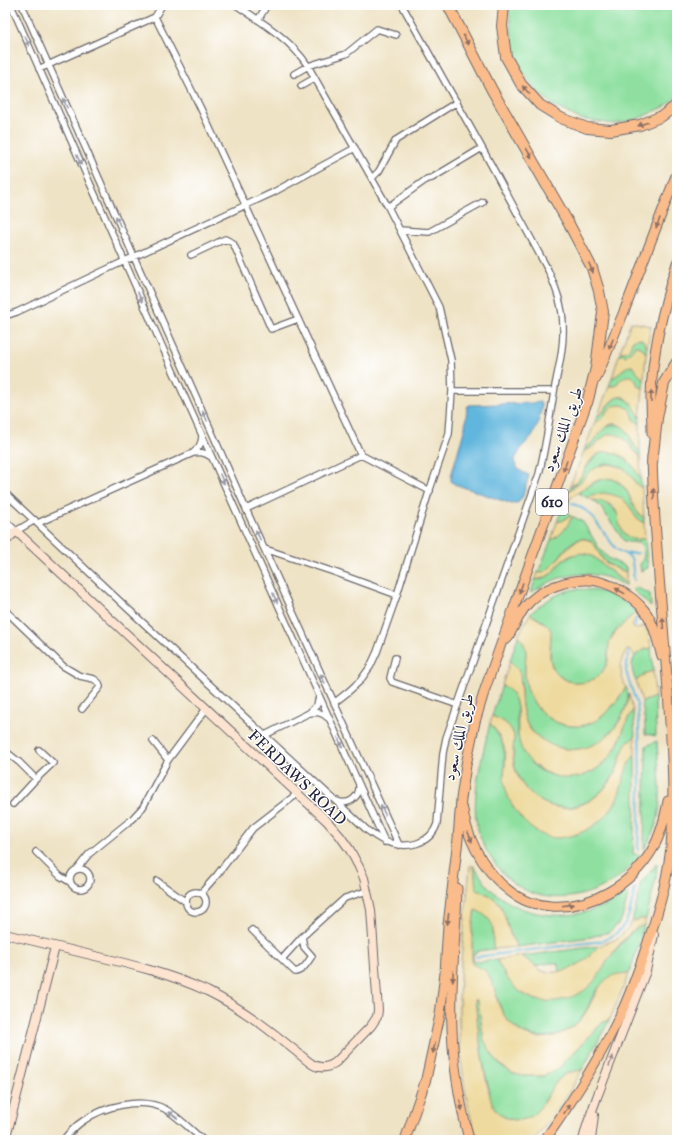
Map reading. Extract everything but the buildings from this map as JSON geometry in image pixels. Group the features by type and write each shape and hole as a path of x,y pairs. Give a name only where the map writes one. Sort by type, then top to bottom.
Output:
{"highway":[{"path":"448,5 492,90 569,224 592,268 599,291 603,312 596,368 587,403"},
{"path":"504,5 502,26 506,57 521,84 540,105 561,118 587,128 611,130 640,126 662,116 677,105"},
{"path":"652,463 657,418 664,383 677,362"}],"main road":[{"name":"طريق الملك سعود","path":"458,839 461,799 466,765 484,689 587,403 628,302 677,174"},
{"path":"544,1140 579,1091 623,1010 640,968 661,902 671,847 673,771 656,533 652,463 651,395 654,358 660,327 677,263"},
{"path":"495,661 526,607 534,599 554,587 589,580 600,582 625,593 644,610 650,620 666,670"},
{"path":"461,799 467,828 474,847 486,867 498,881 511,892 525,900 541,905 572,905 593,900 611,890 626,880 640,867 660,835 666,817 673,771"},
{"path":"405,1138 426,1079 440,1015 458,839"},
{"path":"458,839 457,920 452,999 452,1028 455,1072 460,1106 469,1140"}],"street":[{"path":"11,5 124,261 385,842"},
{"path":"22,5 246,509 399,845"},
{"path":"39,69 155,17 162,5"},
{"path":"236,5 287,41 303,58 308,66 388,207 439,307 451,360 452,391 449,434 397,595 377,652 370,667 360,681 334,702"},
{"path":"258,20 268,5"},
{"path":"5,492 126,607 368,831 385,842 399,845 418,843 431,835 437,824 443,753 446,738 539,474 546,448 554,391 563,344 563,326 562,310 556,288 548,270 402,5"},
{"path":"155,17 200,107 362,455 430,491"},
{"path":"294,74 308,66 346,54 377,29 396,35"},
{"path":"301,86 315,78"},
{"path":"372,178 379,171 396,140 456,102"},
{"path":"5,316 17,312 272,193 354,148"},
{"path":"388,207 426,179 432,178 482,148"},
{"path":"400,230 429,232 483,202"},
{"path":"191,255 225,239 233,243 271,329 298,319"},
{"path":"452,391 554,391"},
{"path":"193,453 201,445 202,435"},
{"path":"5,542 16,531 193,453 204,453 213,458"},
{"path":"246,509 362,455"},
{"path":"5,520 16,531"},
{"name":"FERDAWS ROAD","path":"5,934 138,966 206,991 239,1009 263,1025 315,1066 325,1068 331,1066 371,1026 377,1017 378,1010 371,910 364,878 340,836 327,821 16,531"},
{"path":"265,550 334,572 397,595"},
{"path":"5,610 63,666 80,676 94,679 99,683 100,687 82,709"},
{"path":"288,627 298,623"},
{"path":"395,658 390,678 392,682 458,705"},
{"path":"309,713 317,705 319,696"},
{"path":"70,882 71,873 77,869 89,854 130,820 143,807 168,760 206,709"},
{"path":"265,735 309,713 321,713 330,720"},
{"path":"153,741 168,760"},
{"path":"13,804 53,763 39,750"},
{"path":"5,751 19,762 36,779"},
{"path":"335,800 344,803 351,801 358,794 359,785"},
{"path":"201,893 217,875 253,828 297,794"},
{"path":"36,852 60,876 70,882 74,888 84,889 89,885 90,878 88,872 83,869 77,869"},
{"path":"157,881 186,902"},
{"path":"282,959 302,937 345,898 367,891"},
{"path":"194,892 201,893 205,897 206,904 205,907 197,912 190,910 186,902 188,895 194,892"},
{"path":"583,1140 597,1097 646,971 661,902"},
{"path":"252,930 296,972 300,972 312,956 304,947 302,937"},
{"path":"5,1138 55,947"},
{"path":"591,1140 597,1097"},
{"path":"63,1140 82,1121 95,1114 123,1105 141,1103 154,1105 165,1109 203,1140"}],"green space":[{"path":"511,5 677,5 677,97 664,107 637,119 614,124 580,119 554,106 537,91 518,65 513,45 509,10"},
{"path":"638,338 643,340 647,347 646,353 641,347 636,346 626,356 619,355 620,352 624,353 632,341"},
{"path":"628,366 633,367 644,379 643,388 638,386 635,379 621,379 615,386 609,386 612,378"},
{"path":"620,397 632,403 639,415 640,424 634,420 633,415 609,409 601,419 595,422 598,415 600,415 609,404"},
{"path":"610,425 618,425 626,430 633,443 640,451 640,456 631,448 628,442 601,439 591,448 584,451 585,448 592,444 604,428"},
{"path":"604,451 611,452 624,458 638,474 642,488 622,468 613,464 605,464 592,470 575,487 568,491 581,478 588,465 594,458"},
{"path":"609,478 623,486 627,491 638,513 644,518 644,523 637,519 630,508 592,495 588,498 578,493 596,482"},
{"path":"570,499 567,511 570,516 557,522 565,502"},
{"path":"599,500 615,511 634,540 645,538 648,568 641,571 640,565 644,557 642,545 624,541 600,506 593,501"},
{"path":"572,517 583,522 599,548 608,558 626,567 626,572 613,567 606,562 590,540 580,539 574,541 568,546 550,568 544,572 538,573 551,540 561,533"},
{"path":"577,553 592,556 626,584 626,586 617,581 598,575 579,574 560,578 545,584 531,593 535,580 543,579 551,574 562,561"},
{"path":"635,587 650,594 651,607 633,590"},
{"path":"575,589 592,590 616,597 636,612 618,628 611,639 607,662 603,671 593,680 583,683 569,681 562,678 557,673 551,662 551,641 546,624 530,614 551,598"},
{"path":"518,636 526,650 525,674 529,693 539,709 553,721 572,726 589,723 610,709 626,687 628,700 626,707 616,726 607,736 596,744 572,750 559,748 547,743 531,730 525,720 522,709 521,680 510,661"},
{"path":"651,648 653,671 646,673 636,681 632,670 633,660 640,652"},
{"path":"502,685 514,696 517,710 517,732 519,741 530,761 540,770 559,777 581,776 597,769 606,761 614,751 633,710 635,737 630,740 624,748 616,770 606,787 590,800 572,807 552,806 535,798 523,785 519,778 514,760 514,738 510,727 492,716"},
{"path":"655,697 656,736 645,734 642,702"},
{"path":"490,723 502,742 505,760 504,775 575,835 596,824 612,807 619,793 626,768 635,755 633,854 641,855 626,871 605,886 589,893 572,897 555,898 539,895 523,889 509,879 496,865 480,836 476,813 477,787 481,760"},
{"path":"657,741 660,804 655,827 644,850 646,746"},
{"path":"657,863 656,878 646,919 632,922 640,890 640,884"},
{"path":"474,866 483,880 495,893 506,901 531,912 572,915 607,905 629,892 622,918 609,932 591,937 517,947 511,936 501,907 492,897 476,890"},
{"path":"475,909 485,915 493,926 494,949 478,951 473,955 473,960 478,962 497,960 512,984 522,993 536,1000 610,956 632,932 639,926 644,925 629,974 621,974 599,987 594,993 583,1016 569,1029 551,1036 542,1037 524,1033 510,1023 501,1009 492,986 472,964 472,929"},
{"path":"599,946 584,961 570,969 559,972 557,963 535,966 522,956"},
{"path":"475,998 478,1001 484,1040 523,1076 543,1076 558,1069 602,1023 610,1019 582,1070 564,1075 552,1087 535,1114 524,1119 515,1120 501,1115 491,1101 482,1053"}],"sand":[{"path":"631,322 651,326 647,347 643,340 638,338 632,341 630,348 627,351 620,352"},
{"path":"636,346 641,347 646,353 644,379 632,366 626,367 612,378 619,355 626,356"},
{"path":"626,376 632,376 638,386 643,388 640,418 630,401 622,397 618,397 609,403 600,415 598,415 609,386 615,386"},
{"path":"620,405 630,410 633,414 634,420 640,424 640,451 635,446 627,431 618,424 607,426 590,445 585,448 595,422 602,418 612,406"},
{"path":"610,434 621,436 640,456 641,480 634,467 622,456 611,452 606,452 601,453 591,460 578,481 570,486 584,451 588,450"},
{"path":"608,464 618,466 629,473 642,488 644,518 636,510 629,495 622,485 614,480 606,478 589,485 565,502 568,491 579,483 590,471"},
{"path":"604,493 616,496 629,505 636,518 644,523 645,538 633,539 624,534 620,526 616,510 611,505 588,498 592,495"},
{"path":"570,516 572,517 564,530 551,540 557,522"},
{"path":"581,539 586,539 593,543 607,564 626,572 626,584 594,557 584,553 575,554 567,558 550,574 544,578 535,580 538,573 544,572 554,564 569,546"},
{"path":"636,612 639,616 633,622 633,628 637,629 645,626 649,634 651,648 642,650 635,656 631,651 627,650 624,654 621,663 621,673 626,687 610,708 597,720 581,726 562,724 553,721 546,716 533,701 529,693 525,674 526,650 518,636 530,614 546,624 551,631 550,659 554,671 566,680 579,683 592,680 602,672 608,660 610,642 613,635"},
{"path":"510,661 520,674 522,707 528,726 541,739 560,748 574,749 587,747 600,741 610,733 619,721 626,708 629,694 633,710 614,751 606,761 590,773 578,777 565,778 554,776 543,771 528,759 521,748 519,740 516,702 509,690 502,685"},
{"path":"653,671 655,697 642,702 636,681 646,673"},
{"path":"492,716 507,724 513,733 513,760 515,769 523,785 543,803 562,808 581,805 590,800 606,787 616,771 624,748 630,740 635,737 635,755 626,769 619,794 610,810 601,820 590,828 571,836 558,838 548,837 531,828 517,813 508,795 504,781 504,747 500,737 490,723"},
{"path":"470,866 474,866 476,890 493,897 498,902 511,936 517,947 494,949 493,927 485,915 475,910 472,929 472,964 482,968 488,974 504,1016 520,1032 542,1038 554,1036 566,1031 576,1024 584,1015 600,986 605,980 611,976 619,974 629,974 610,1019 602,1023 558,1069 543,1076 523,1076 512,1073 495,1059 484,1040 478,1001 475,999 481,1052 487,1084 493,1105 501,1115 514,1120 526,1119 540,1108 552,1088 564,1075 582,1070 561,1105 534,1140 476,1140 464,1082 459,1023 460,970"},
{"path":"646,919 644,925 634,930 626,937 614,951 591,985 579,994 565,999 557,1001 542,1001 520,992 509,981 497,960 522,956 542,971 550,973 570,969 584,961 599,946 617,939 632,922"}],"water":[{"path":"540,402 542,407 538,424 532,436 522,447 514,461 520,470 529,475 523,496 519,502 512,504 454,484 451,481 451,476 465,427 467,407 469,405"}],"waterway":[{"path":"572,503 591,515 616,549 630,557 632,561 634,580"},
{"path":"626,554 638,553"},
{"path":"635,626 636,618"},
{"path":"629,652 626,671 637,705 639,724 640,790 638,850"},
{"path":"476,957 602,941 618,932 627,920 632,905 635,888"}]}
